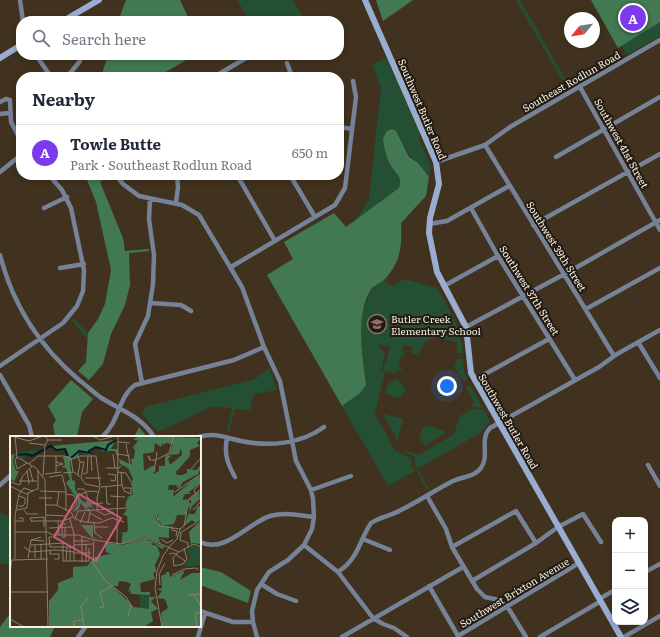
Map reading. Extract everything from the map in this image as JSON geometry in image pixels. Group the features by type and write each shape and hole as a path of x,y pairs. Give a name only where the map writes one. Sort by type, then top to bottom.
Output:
{"main road":[{"path":"72,16 99,0"},
{"name":"Southwest Butler Road","path":"365,0 436,162 439,184 429,224 435,265 444,286 466,327 468,337 469,368 498,423 622,637"},
{"path":"0,58 16,48"}],"street":[{"path":"20,0 22,16"},
{"name":"Southeast Rodlun Road","path":"436,162 485,145 660,40"},
{"path":"39,60 48,72"},
{"path":"72,72 80,60"},
{"path":"222,72 243,60"},
{"path":"287,62 290,72"},
{"path":"231,267 335,205 343,194 347,178 356,97 353,81"},
{"name":"Southwest 41st Street","path":"580,87 628,172 658,221 660,230"},
{"path":"556,157 660,97"},
{"path":"0,102 6,99 10,100 9,113 12,127 16,133"},
{"path":"0,114 9,113"},
{"path":"344,128 352,129"},
{"name":"Southwest 39th Street","path":"485,145 614,356"},
{"path":"534,225 660,154"},
{"path":"0,172 16,159"},
{"path":"0,366 63,323 77,306 84,286 84,264 67,197 53,180"},
{"path":"120,180 130,191 150,200 182,204 199,216 242,287 264,347 280,381 296,461 314,499 314,517 312,529 304,545 288,560 269,572 261,584 253,605 253,622 258,637"},
{"path":"176,203 177,180"},
{"path":"240,180 275,241"},
{"path":"293,180 315,217"},
{"path":"429,224 447,221 510,186"},
{"path":"44,208 67,197"},
{"path":"142,382 135,344 146,321 151,303 154,255 149,219 150,200"},
{"name":"Southwest 37th Street","path":"471,208 498,256 575,380"},
{"path":"466,327 473,325 658,221"},
{"path":"0,255 13,295 27,322 40,340 63,366 100,397 143,423 153,436"},
{"path":"444,286 498,256"},
{"path":"60,268 84,264"},
{"path":"586,309 660,268"},
{"path":"151,303 180,305 191,311"},
{"path":"338,572 349,563 359,548 371,523 406,508 455,480 473,475 480,469 484,461 483,440 486,433 498,423 605,364 614,356 660,330"},
{"path":"474,380 549,338"},
{"path":"638,342 660,378"},
{"path":"103,436 111,429 126,393 135,385 234,360 264,347"},
{"path":"0,375 26,418 31,429 32,436"},
{"path":"201,436 211,434 256,444 269,444 308,437 324,427"},
{"path":"227,438 225,450 226,460 234,477"},
{"path":"648,465 660,486"},
{"path":"0,485 10,476"},
{"path":"311,490 350,476"},
{"path":"427,496 446,529 452,547 472,581 482,595 499,600 508,606 526,637"},
{"path":"452,547 516,511 536,543"},
{"path":"201,542 210,545 221,544 272,516 286,514 314,517"},
{"path":"472,581 536,543 558,527 583,514 601,542"},
{"path":"363,539 390,550"},
{"path":"304,545 338,572 373,618 394,628 407,637"},
{"name":"Southwest Brixton Avenue","path":"458,636 579,563"},
{"path":"648,570 660,564"},
{"path":"343,637 373,618 463,567"},
{"path":"261,584 277,594 296,601"},
{"path":"429,586 458,636"},
{"path":"540,637 612,592"},
{"path":"202,612 233,622 253,622"},
{"path":"622,637 660,616"},
{"path":"78,637 85,627"},
{"path":"198,637 200,627"}],"green space":[{"path":"126,0 180,0 188,16 120,16"},
{"path":"237,0 293,0 303,16 247,16"},
{"path":"376,0 413,0 383,21"},
{"path":"516,0 520,0 570,87 567,89"},
{"path":"591,0 660,0 660,22 618,48 600,16 600,12 598,12"},
{"path":"595,0 660,0 660,36 627,55"},
{"path":"386,58 420,133 419,139 431,166 429,177 412,158 405,146 391,166 400,178 400,188 356,220 369,199 381,88 372,65"},
{"path":"106,60 186,60 166,72 103,72"},
{"path":"392,129 396,131 409,157 418,163 429,177 426,196 401,223 401,246 394,267 383,281 372,288 366,298 361,322 361,335 366,385 359,394 342,406 267,275 293,259 284,242 334,213 346,227 399,188 400,178 391,166 388,159 383,138 387,131"},
{"path":"87,180 103,180 100,182 123,238 125,251 149,249 149,251 129,253 130,285 125,305 111,334 103,364 89,380 78,371 86,362 88,333 98,319 105,304 111,270 96,202"},
{"path":"404,279 437,288 457,327 463,354 457,352 457,342 436,337 426,341 418,355 412,353 413,347 404,345 402,352 405,353 405,357 401,356 398,366 402,367 401,371 398,370 398,368 396,374 383,370 390,347 377,344 385,354 381,371 385,372 375,413 395,451 411,458 411,465 415,471 388,486 342,406 349,402 366,385 360,333 362,312 372,288 384,280 392,286"},
{"path":"73,318 88,333 87,339 72,320"},
{"path":"457,359 463,359 464,371 467,380 464,382 454,366"},
{"path":"269,368 277,390 254,394 250,410 235,409 229,432 227,431 232,408 211,407 158,432 142,414 145,407 255,379"},
{"path":"398,378 406,391 402,393 401,398 385,394 388,384"},
{"path":"71,380 93,399 82,412 77,436 55,436 53,425 56,420 48,406"},
{"path":"470,385 483,407 482,408 473,407 472,404 474,402 466,387"},
{"path":"472,409 484,410 490,422 480,433 418,469 429,489 427,490 416,470 417,469 414,462 415,457 405,452 419,455 454,434 460,416"},
{"path":"383,414 403,419 398,440 397,440"},
{"path":"427,425 447,432 424,446 423,441 419,441 422,429"},
{"path":"139,427 146,436 134,436"},
{"path":"0,512 10,517 10,565 0,564"},
{"path":"201,567 221,572 251,591 248,603 201,585"},
{"path":"10,613 10,627 55,627 50,637 0,637 0,627"}],"place":[{"name":"Towle Butte","path":"633,18"},
{"name":"Butler Creek Elementary School","path":"377,324"}]}
